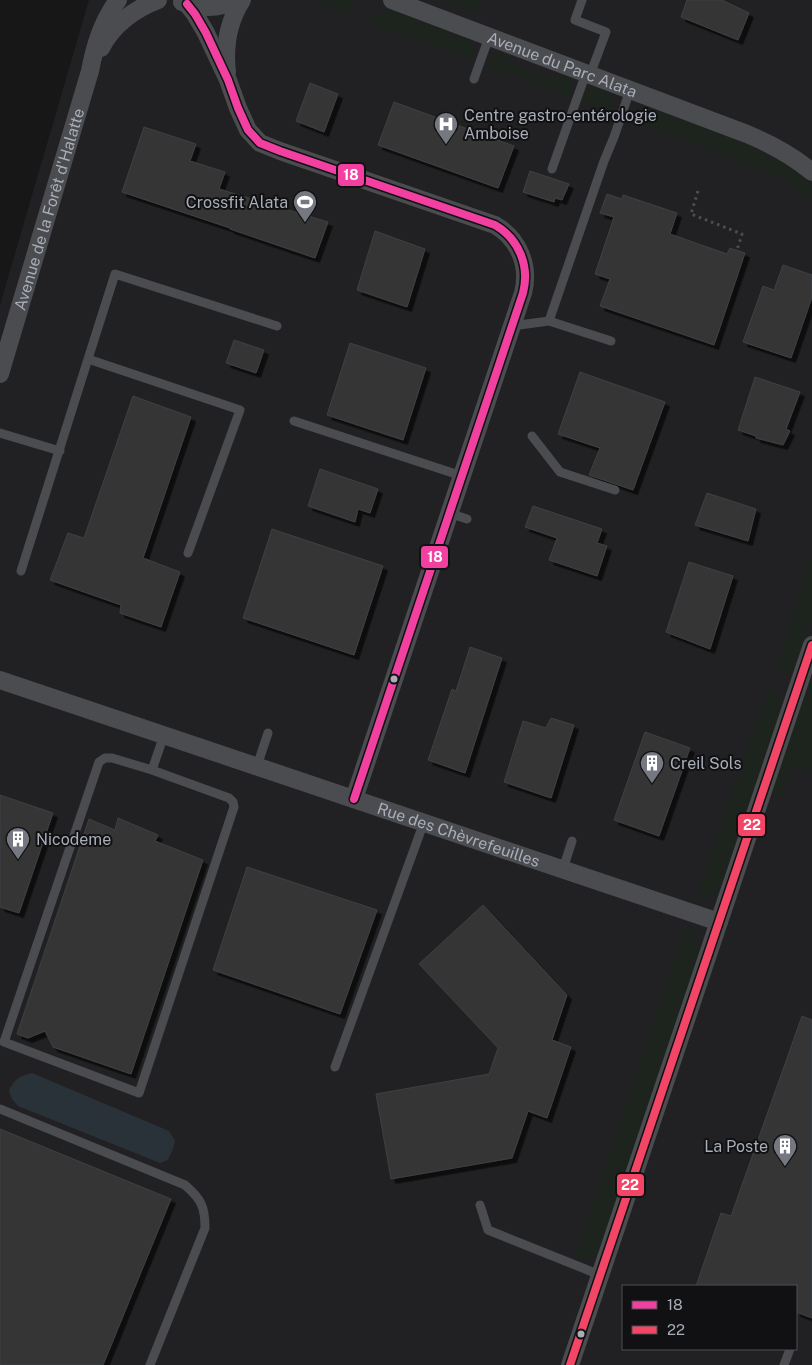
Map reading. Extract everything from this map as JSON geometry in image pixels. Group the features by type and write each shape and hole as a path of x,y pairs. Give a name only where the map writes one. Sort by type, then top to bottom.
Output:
{"street":[{"name":"Avenue de la Forêt d'Halatte","path":"0,374 90,71 94,50 102,26 118,0"},
{"name":"Avenue de la Forêt d'Halatte","path":"90,71 103,45 114,30 131,14 158,0"},
{"path":"183,2 200,7 214,7 237,0"},
{"path":"228,80 226,56 228,32 234,14 242,0"},
{"name":"Avenue du Parc Alata","path":"392,0 420,6 489,37 772,144 795,158 812,172"},
{"path":"183,2 201,24 228,80 248,130 260,143 287,154 484,220 503,230 511,238 522,255 526,273 526,283 512,326 354,799"},
{"path":"570,1365 812,645"},
{"name":"Rue des Chèvrefeuilles","path":"0,680 718,922"}],"lane":[{"path":"552,169 606,32 575,20 582,0"},
{"path":"474,79 489,37"},
{"path":"549,322 630,90"},
{"path":"21,572 115,274 277,326"},
{"path":"512,326 549,322 611,342"},
{"path":"88,359 240,410 188,553"},
{"path":"294,421 462,476"},
{"path":"0,433 60,451"},
{"path":"532,436 560,472 616,490"},
{"path":"449,513 467,519"},
{"path":"257,766 268,733"},
{"path":"152,770 164,735"},
{"path":"104,758 112,758 152,770 229,798 233,802 234,807 139,1092 4,1042 99,762 104,758"},
{"path":"335,1066 424,822"},
{"path":"564,870 572,841"},
{"path":"0,1109 185,1185 197,1195 202,1203 205,1212 205,1228 150,1365"},
{"path":"480,1205 488,1230 600,1275"},
{"path":"784,1365 790,1350"}],"path":[{"path":"698,191 691,214 742,234 737,250"}],"shaded area":[{"path":"89,0 812,0 812,1365 0,1365 0,305"},
{"path":"310,0 350,0 353,16"},
{"path":"441,0 484,0 479,14"},
{"path":"384,8 470,40 474,50 473,60 368,22"},
{"path":"500,51 506,52 510,62 515,66 547,78 566,75 573,85 571,97 487,66 492,57"},
{"path":"596,87 612,95 614,102 611,113 582,102 586,90"},
{"path":"641,106 711,129 754,147 794,170 812,185 812,199 781,179 764,171 631,120 635,110"},
{"path":"812,553 812,616 796,666 789,673 777,674 774,673"},
{"path":"812,672 812,772 791,766 782,792 783,798 771,794"},
{"path":"768,688 779,695 781,708 724,878 713,893 696,901"},
{"path":"688,924 697,939 698,957 599,1252 588,1260 575,1260"},
{"path":"32,1073 169,1131 175,1141 168,1160 160,1163 18,1106 12,1099 9,1091 18,1079"}],"building":[{"path":"687,0 722,0 749,13 738,40 681,17"},
{"path":"310,83 338,94 324,132 296,121"},
{"name":"Centre gastro-entérologie Amboise","path":"394,102 514,146 498,188 378,145"},
{"path":"144,127 196,144 190,161 225,172 219,189 328,222 315,258 122,192"},
{"path":"530,171 569,184 562,200 555,198 554,202 523,192"},
{"path":"607,194 622,199 623,195 677,213 670,234 727,254 730,248 745,253 714,345 600,306 610,279 595,274 614,217 600,213"},
{"path":"375,231 425,249 407,307 357,290"},
{"path":"783,265 812,275 812,297 791,358 743,342 763,286 774,290"},
{"path":"234,340 264,350 256,373 226,363"},
{"path":"350,343 426,368 403,440 327,415"},
{"path":"580,372 665,402 633,490 589,475 600,448 558,434"},
{"path":"755,377 800,392 786,429 790,431 783,445 756,438 756,436 738,430"},
{"path":"133,396 191,417 143,558 180,572 161,627 120,613 121,605 50,580 68,533 84,538"},
{"path":"320,469 378,489 370,513 358,509 355,522 308,506"},
{"path":"707,493 756,509 748,541 695,525"},
{"path":"533,506 602,529 597,543 607,546 597,576 549,560 557,538 525,527"},
{"path":"272,529 383,566 354,655 243,618"},
{"path":"689,562 733,576 710,649 666,632"},
{"path":"470,647 502,658 465,773 428,760 452,689 456,691"},
{"path":"551,718 574,725 551,798 504,782 523,721 546,728"},
{"name":"Creil Sols","path":"645,732 690,748 659,836 614,820"},
{"name":"Nicodeme","path":"0,795 53,813 19,913 0,907"},
{"path":"118,818 158,835 155,841 203,860 131,1074 53,1047 45,1031 28,1038 17,1034 89,819 115,830"},
{"path":"247,867 377,910 340,1014 213,970"},
{"path":"483,905 567,995 552,1040 571,1047 547,1118 528,1111 512,1158 391,1179 376,1094 489,1074 498,1048 419,964"},
{"name":"La Poste","path":"802,1016 812,1020 812,1318 797,1312 797,1285 696,1285 721,1213 731,1216"},
{"path":"0,1129 171,1199 103,1365 0,1365"}],"transit line":[{"name":"18","path":"187,4 206,33 228,80 248,130 260,143 495,225 510,238 521,254 524,263 525,283 523,293 354,799"},
{"name":"22","path":"570,1365 812,645"}],"place":[{"name":"Centre gastro-entérologie Amboise","path":"446,145"},
{"name":"Crossfit Alata","path":"305,223"},
{"name":"Creil Sols","path":"652,784"},
{"name":"Nicodeme","path":"18,860"},
{"name":"La Poste","path":"785,1167"}]}
